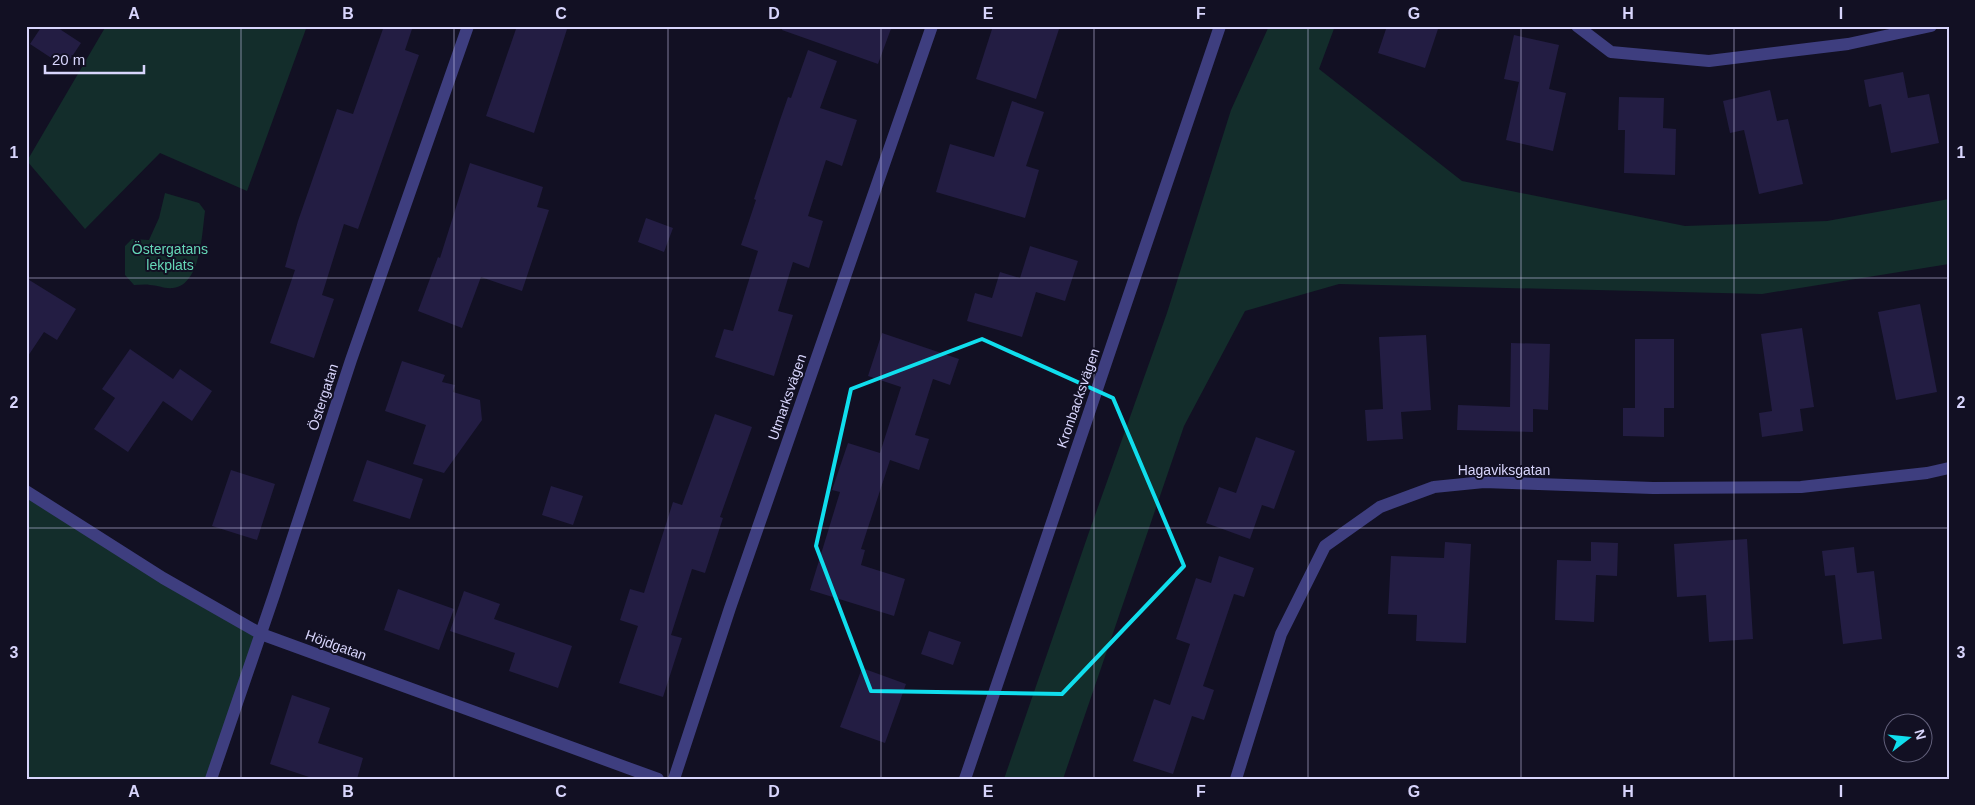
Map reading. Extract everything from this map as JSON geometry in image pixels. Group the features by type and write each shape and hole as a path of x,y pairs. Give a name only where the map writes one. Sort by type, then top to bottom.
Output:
{"street":[{"name":"Östergatan","path":"211,779 351,360 468,26"},
{"name":"Utmarksvägen","path":"674,779 730,608 932,26"},
{"name":"Kronbacksvägen","path":"965,779 1220,26"},
{"path":"1577,26 1611,52 1710,61 1848,44 1931,26"},
{"name":"Hagaviksgatan","path":"1236,779 1281,634 1325,546 1380,506 1434,487 1484,482 1653,488 1801,487 1949,468"},
{"name":"Höjdgatan","path":"26,491 163,578 261,634 658,779"}],"highlighted area":[{"path":"982,339 1113,398 1184,566 1062,694 871,691 816,546 851,389"}],"green space":[{"path":"106,26 307,26 247,191 160,153 85,229 27,161"},
{"path":"1269,26 1335,26 1319,69 1462,181 1685,226 1827,221 1949,199 1949,264 1762,294 1339,284 1245,311 1184,426 1063,779 1004,779 1167,313 1231,110"},
{"name":"Östergatans lekplats","path":"165,193 199,203 205,211 201,244 195,268 182,285 173,288 134,285 125,275 125,246 132,239 149,240 159,218"},
{"path":"26,486 257,633 208,779 26,779"}],"building":[{"path":"42,26 55,26 81,43 65,67 30,44"},
{"path":"384,26 413,26 405,50 419,55 358,229 344,224 322,295 334,299 314,358 270,343 295,270 285,267 298,221 337,109 353,114"},
{"path":"517,26 568,26 534,133 486,116"},
{"path":"783,26 892,26 878,64 782,30"},
{"path":"993,26 1060,26 1036,99 976,79"},
{"path":"1387,26 1439,26 1425,68 1378,53"},
{"path":"1514,35 1559,45 1549,89 1566,93 1553,151 1506,140 1519,82 1504,79"},
{"path":"808,50 837,61 820,108 857,120 842,166 826,160 808,216 823,221 809,268 793,262 778,311 793,315 774,376 715,357 724,329 733,331 758,251 741,245 780,120 788,97 791,98"},
{"path":"1903,72 1908,98 1929,94 1939,143 1891,153 1881,104 1869,107 1864,80"},
{"path":"1770,90 1777,121 1788,119 1803,184 1759,194 1744,130 1730,133 1723,101"},
{"path":"1619,97 1664,98 1663,128 1676,129 1675,175 1624,173 1625,130 1618,130"},
{"path":"1012,101 1044,112 1026,166 1039,170 1025,218 936,192 950,144 994,157"},
{"path":"470,163 543,187 537,207 549,210 522,291 481,277 462,328 418,311 438,257 440,258"},
{"path":"646,218 673,228 664,252 638,242"},
{"path":"1030,246 1078,261 1065,301 1036,292 1022,337 967,321 975,293 992,298 1000,272 1020,278"},
{"path":"26,278 76,309 57,340 44,332 26,359"},
{"path":"1920,304 1937,392 1896,400 1878,312"},
{"path":"1802,328 1814,407 1800,409 1803,431 1762,437 1759,413 1772,411 1761,334"},
{"path":"882,333 959,359 950,385 933,379 915,435 929,439 919,470 890,460 861,549 865,550 861,565 905,579 894,616 810,590 840,492 832,490 848,443 880,453 901,387 868,376"},
{"path":"1426,335 1431,410 1401,412 1403,439 1367,441 1365,410 1383,409 1379,337"},
{"path":"1635,339 1674,339 1674,408 1664,408 1664,437 1623,436 1623,408 1635,408"},
{"path":"1511,343 1550,344 1548,410 1533,409 1533,432 1457,430 1458,405 1510,407"},
{"path":"130,349 173,379 180,369 212,391 192,421 163,401 128,452 94,429 115,398 102,389"},
{"path":"402,361 445,375 442,382 455,385 453,392 480,400 482,420 444,473 413,464 426,425 385,411"},
{"path":"715,414 752,427 720,517 723,518 705,573 692,569 671,635 682,638 663,697 619,683 638,626 620,620 630,589 644,593 673,502 682,505"},
{"path":"1256,437 1295,451 1274,509 1262,505 1250,539 1206,523 1219,487 1236,493"},
{"path":"367,460 423,479 410,519 353,501"},
{"path":"231,470 275,484 257,540 212,526"},
{"path":"551,486 583,496 573,525 542,515"},
{"path":"1747,539 1753,639 1709,642 1706,595 1677,597 1674,544"},
{"path":"1445,542 1471,544 1466,643 1416,641 1417,615 1388,614 1391,556 1444,558"},
{"path":"1591,542 1618,543 1617,576 1596,575 1594,622 1555,620 1557,560 1591,561"},
{"path":"1854,547 1857,573 1874,571 1882,639 1843,644 1835,575 1825,576 1822,551"},
{"path":"1219,556 1254,568 1244,597 1234,594 1203,686 1214,690 1204,720 1192,716 1173,774 1133,761 1154,699 1170,705 1190,644 1176,639 1196,578 1211,583"},
{"path":"398,589 454,609 439,650 384,630"},
{"path":"464,591 500,604 494,619 572,646 558,688 509,671 515,653 450,631"},
{"path":"929,631 961,642 953,665 921,654"},
{"path":"862,668 906,684 885,743 840,727"},
{"path":"292,695 330,708 318,743 363,758 357,779 315,779 270,764"}]}
